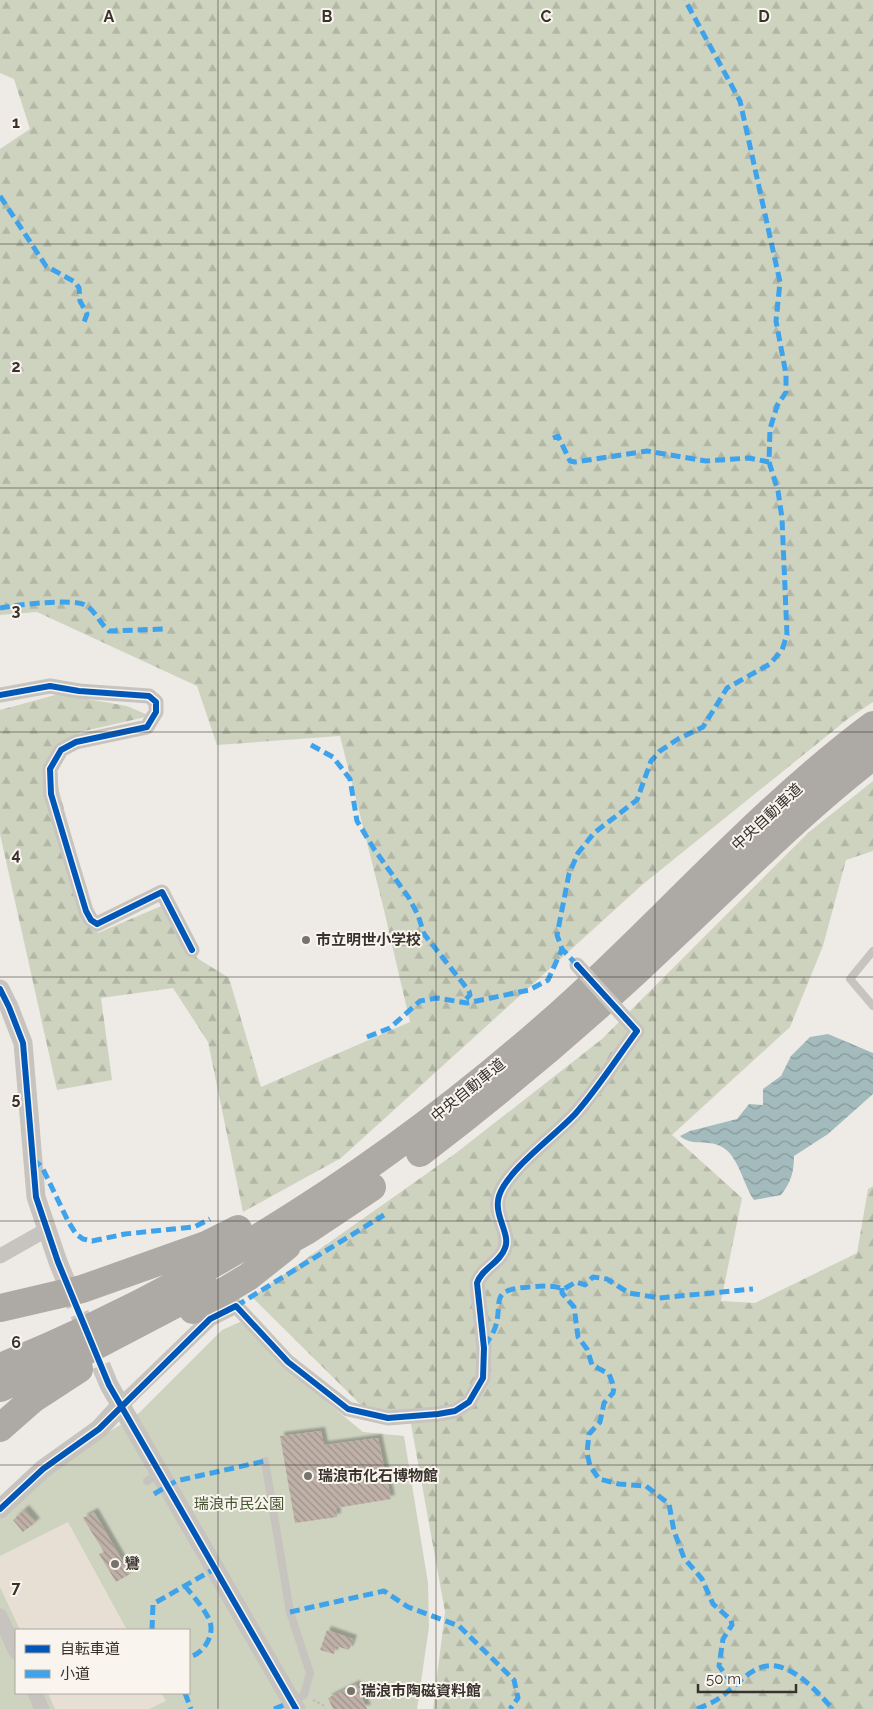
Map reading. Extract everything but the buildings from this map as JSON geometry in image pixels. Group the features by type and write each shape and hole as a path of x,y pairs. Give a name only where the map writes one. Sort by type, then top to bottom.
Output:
{"highway":[{"name":"中央自動車道","path":"0,1367 144,1300 276,1227 364,1171 488,1075 539,1032 784,800 848,744 873,725"},
{"name":"中央自動車道","path":"0,1388 80,1354 173,1307 306,1231 404,1164 484,1104 675,935 826,792 873,756"},
{"path":"0,1308 82,1288 206,1245 278,1209 336,1173 386,1141 472,1076 488,1075"},
{"path":"0,1428 33,1399 82,1367 200,1306 248,1277 306,1231"}],"street":[{"path":"0,695 50,686 79,691 148,696 156,702 156,712 147,727 76,742 61,750 50,769 51,794 86,911 91,920 97,924 107,921 162,892 192,950"},
{"path":"0,1509 43,1469 99,1429 120,1406 210,1319 236,1306 288,1362 348,1409 388,1418 455,1411 468,1402 482,1378 485,1363 477,1283 480,1275 505,1248 506,1241 497,1212 499,1196 515,1172 575,1114 637,1031 577,966"},
{"path":"0,989 9,1006 23,1043 36,1197 58,1262"},
{"path":"0,1256 46,1230"},
{"path":"108,1385 154,1477 297,1702"},
{"path":"0,1616 15,1650"},
{"path":"35,1694 42,1709"}],"lane":[{"path":"873,950 850,979 873,1006"},
{"path":"265,1461 290,1612 310,1674 297,1702"}],"path":[{"path":"297,1702 323,1705 325,1709"}],"green space":[{"path":"0,0 873,0 873,702 849,718 642,885 341,1158 243,1212 208,1042 173,988 101,998 112,1080 57,1090 0,834 0,710 59,694 127,706 150,716 80,732 52,765 98,933 173,901 197,958 229,978 261,1087 410,1022 340,736 217,745 197,686 37,612 0,615 0,149 30,129 14,79 0,73"},
{"path":"873,781 873,851 846,860 823,946 790,1027 672,1135 742,1198 721,1301 755,1303 857,1253 868,1189 873,1186 873,1709 433,1709 445,1612 409,1413 365,1409 252,1297 456,1153 602,1039 809,832"},
{"name":"瑞浪市民公園","path":"242,1321 328,1403 363,1432 404,1436 428,1583 429,1627 417,1709 0,1709 0,1514 42,1474 139,1413 222,1330"}],"shaded area":[{"path":"68,1522 126,1629 20,1629 0,1587 0,1556"},
{"path":"48,1694 162,1694 166,1701 149,1709 55,1709"}],"water":[{"path":"828,1034 873,1053 873,1094 828,1134 794,1156 791,1177 781,1195 754,1200 735,1161 725,1149 718,1145 689,1141 680,1136 690,1131 737,1119 749,1104 763,1105 763,1089 781,1076 791,1056 810,1037"}],"tunnel":[{"path":"58,1262 109,1385"}],"marked path":[{"path":"577,965 562,949 557,935 569,874 578,853 594,833 637,800 651,761 660,751 678,739 703,727 727,688 770,664 782,650 787,635 782,518 778,491 769,462 770,429 777,406 786,392 786,374 776,321 780,282 740,101 685,0"},
{"path":"0,196 46,266 75,282 79,288 80,301 87,314 83,325"},
{"path":"553,438 558,436 570,461 575,462 647,451 706,461 749,458 769,462"},
{"path":"0,608 44,603 78,603 89,608 109,631 165,629"},
{"path":"311,745 333,757 350,779 357,821 374,849 409,898 418,915 424,934 469,991 470,995 462,1003"},
{"path":"367,1037 390,1028 420,1001 437,998 467,1003 529,990 548,980 562,949"},
{"path":"33,1159 42,1167 68,1221 76,1234 83,1239 92,1241 125,1234 194,1227 210,1219"},
{"path":"236,1306 384,1215"},
{"path":"485,1346 495,1328 502,1294 516,1289 547,1286 564,1289 576,1282 585,1285 593,1277 607,1279 629,1293 659,1298 753,1289"},
{"path":"562,1288 562,1293 574,1307 578,1337 587,1349 592,1365 609,1374 614,1387 613,1393 604,1403 600,1422 589,1434 587,1453 590,1466 599,1479 619,1484 646,1486 669,1504 674,1531 684,1558 702,1579 713,1604 731,1620 732,1625 723,1639 719,1666 733,1685"},
{"path":"154,1494 176,1481 265,1461"},
{"path":"152,1629 153,1604 216,1568"},
{"path":"185,1586 204,1610 211,1625 210,1637 204,1648 190,1657"},
{"path":"290,1612 384,1591 408,1607 459,1626 514,1680 518,1698 510,1709"},
{"path":"697,1709 716,1700 750,1673 766,1666 777,1666 798,1676 833,1709"},
{"path":"185,1694 191,1709"},
{"path":"274,1709 291,1702"}],"cycle path":[{"path":"0,695 50,686 79,691 149,696 156,702 156,712 147,727 76,742 61,750 50,769 51,794 86,911 91,920 97,924 162,892 192,950"},
{"path":"0,1509 43,1469 99,1429 210,1319 236,1306 288,1362 348,1409 388,1418 455,1411 469,1402 483,1378 484,1348 477,1283 483,1273 503,1253 506,1243 498,1210 499,1196 504,1186 522,1164 576,1113 637,1031 577,965"},
{"path":"0,989 23,1043 36,1197 58,1262 109,1385 296,1709"}],"place":[{"name":"市立明世小学校","path":"306,940"},
{"name":"瑞浪市化石博物館","path":"308,1476"},
{"name":"鸞","path":"115,1564"},
{"name":"瑞浪市陶磁資料館","path":"351,1691"}]}
